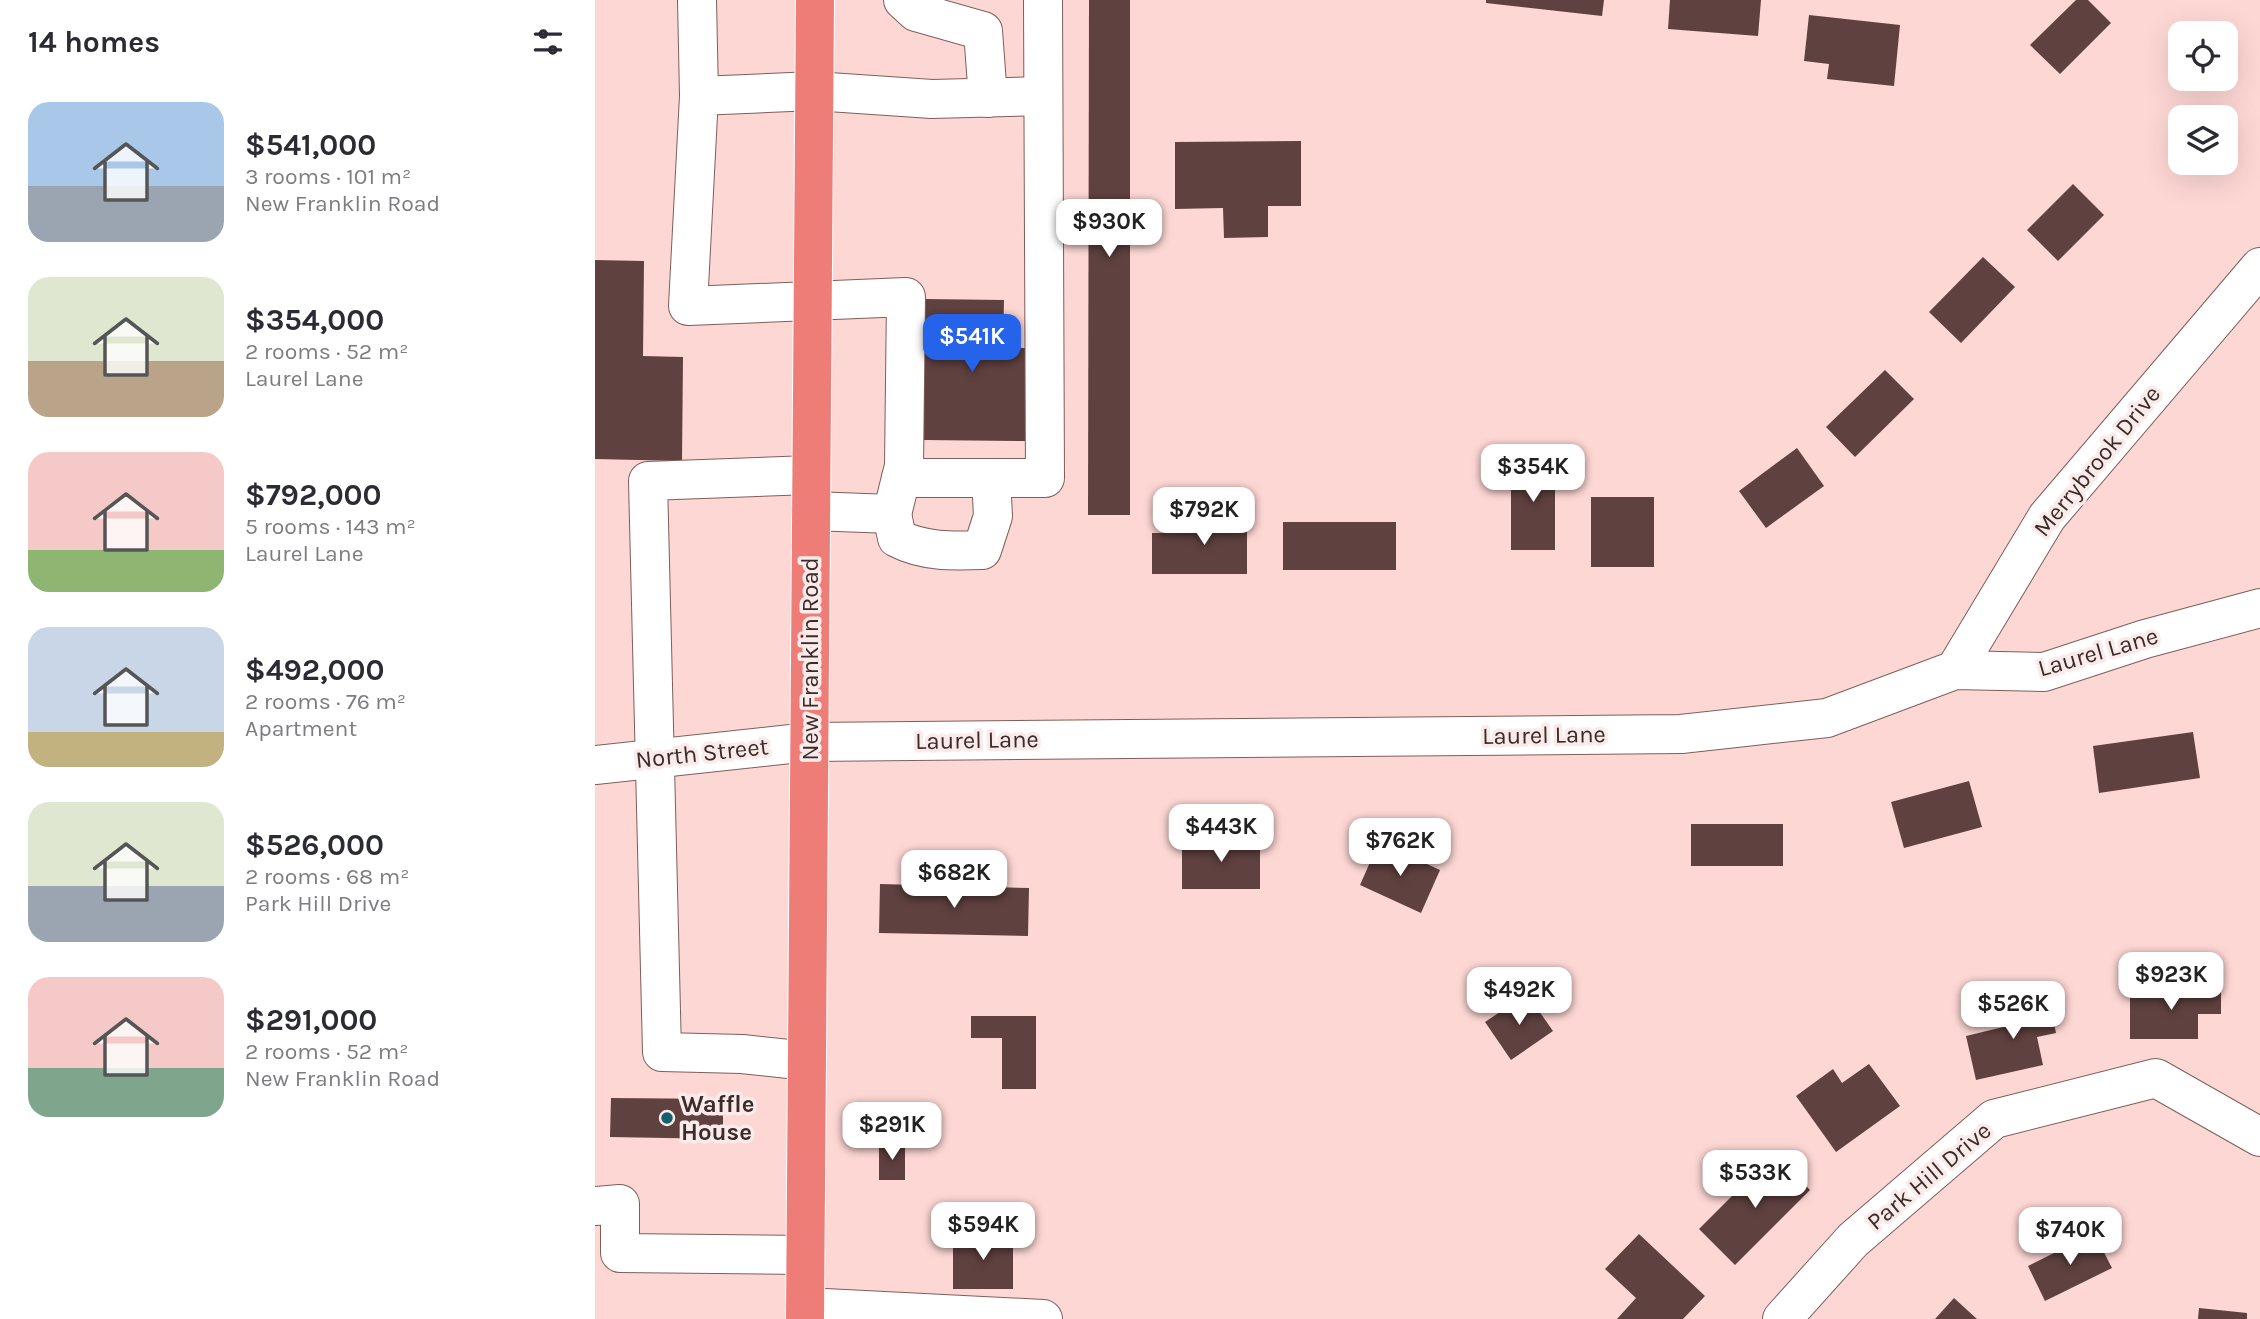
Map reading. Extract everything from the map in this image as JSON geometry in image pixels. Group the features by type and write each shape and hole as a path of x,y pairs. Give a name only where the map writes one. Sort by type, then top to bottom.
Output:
{"highway":[{"name":"New Franklin Road","path":"805,1313 815,0"}],"street":[{"path":"697,0 699,96 688,306 906,297 901,478 893,514 897,538 914,547 950,551 982,550 993,516 991,478"},
{"path":"903,0 916,12 983,31 988,98"},
{"path":"901,478 1045,478 1043,0"},
{"path":"699,96 814,91 932,99 1043,96"},
{"name":"Merrybrook Drive","path":"1955,670 2046,517 2260,267"},
{"path":"807,1061 742,1054 662,1052 647,481 811,493 893,514"},
{"name":"Laurel Lane","path":"809,742 1681,734 1827,718 1955,670 2044,672 2145,639 2260,608"},
{"name":"North Street","path":"595,765 809,742"},
{"name":"Park Hill Drive","path":"1782,1319 1853,1240 1994,1119 2156,1078 2260,1137"},
{"path":"595,1206 620,1205 620,1253 805,1255"},
{"path":"805,1313 1043,1319"}],"building":[{"path":"1089,0 1130,0 1130,515 1088,515"},
{"path":"1486,0 1604,0 1602,16 1486,3"},
{"path":"1670,0 1761,0 1758,36 1668,29"},
{"path":"2076,0 2088,0 2111,23 2060,74 2030,45"},
{"path":"1809,15 1900,25 1894,86 1827,79 1829,64 1804,61"},
{"path":"1301,141 1301,206 1268,206 1268,237 1224,238 1223,208 1175,209 1175,142"},
{"path":"2073,184 2104,215 2058,261 2027,230"},
{"path":"1983,257 2015,287 1961,343 1929,312"},
{"path":"595,260 644,261 643,356 683,357 682,461 595,459"},
{"path":"924,299 1004,300 1003,348 1028,348 1028,441 923,440"},
{"path":"1885,370 1914,399 1855,457 1826,427"},
{"path":"1797,448 1824,486 1766,528 1739,491"},
{"path":"1511,458 1555,458 1555,550 1511,550"},
{"path":"1591,497 1654,497 1654,567 1591,567"},
{"path":"1197,512 1247,512 1247,574 1152,574 1152,533 1197,533"},
{"path":"1283,522 1396,522 1396,570 1283,570"},
{"path":"2193,732 2200,778 2099,793 2093,746"},
{"path":"1969,781 1982,827 1904,848 1891,802"},
{"path":"1691,824 1783,824 1783,866 1691,866"},
{"path":"1182,840 1260,840 1260,889 1182,889"},
{"path":"1379,842 1440,870 1421,913 1360,885"},
{"path":"880,884 1029,888 1028,936 879,933"},
{"path":"2130,988 2221,988 2221,1014 2198,1014 2198,1039 2130,1039"},
{"path":"2048,993 2056,1033 2037,1037 2043,1065 1976,1080 1966,1036 2024,1022 2019,999"},
{"path":"1527,994 1553,1031 1511,1060 1485,1022"},
{"path":"971,1016 1036,1016 1036,1089 1002,1089 1002,1038 971,1038"},
{"path":"1869,1064 1900,1106 1836,1152 1796,1096 1833,1069 1842,1083"},
{"name":"Waffle House","path":"611,1098 723,1099 723,1139 610,1137"},
{"path":"879,1144 905,1144 905,1180 879,1180"},
{"path":"1774,1154 1810,1190 1735,1265 1699,1229"},
{"path":"2094,1233 2112,1268 2045,1301 2028,1266"},
{"path":"1639,1234 1705,1296 1683,1319 1617,1319 1636,1298 1605,1269"},
{"path":"953,1236 1013,1236 1013,1289 953,1289"},
{"path":"1954,1298 1977,1319 1935,1319"},
{"path":"2199,1308 2247,1313 2247,1319 2198,1319"}],"place":[{"name":"Waffle House","path":"667,1118"}]}
